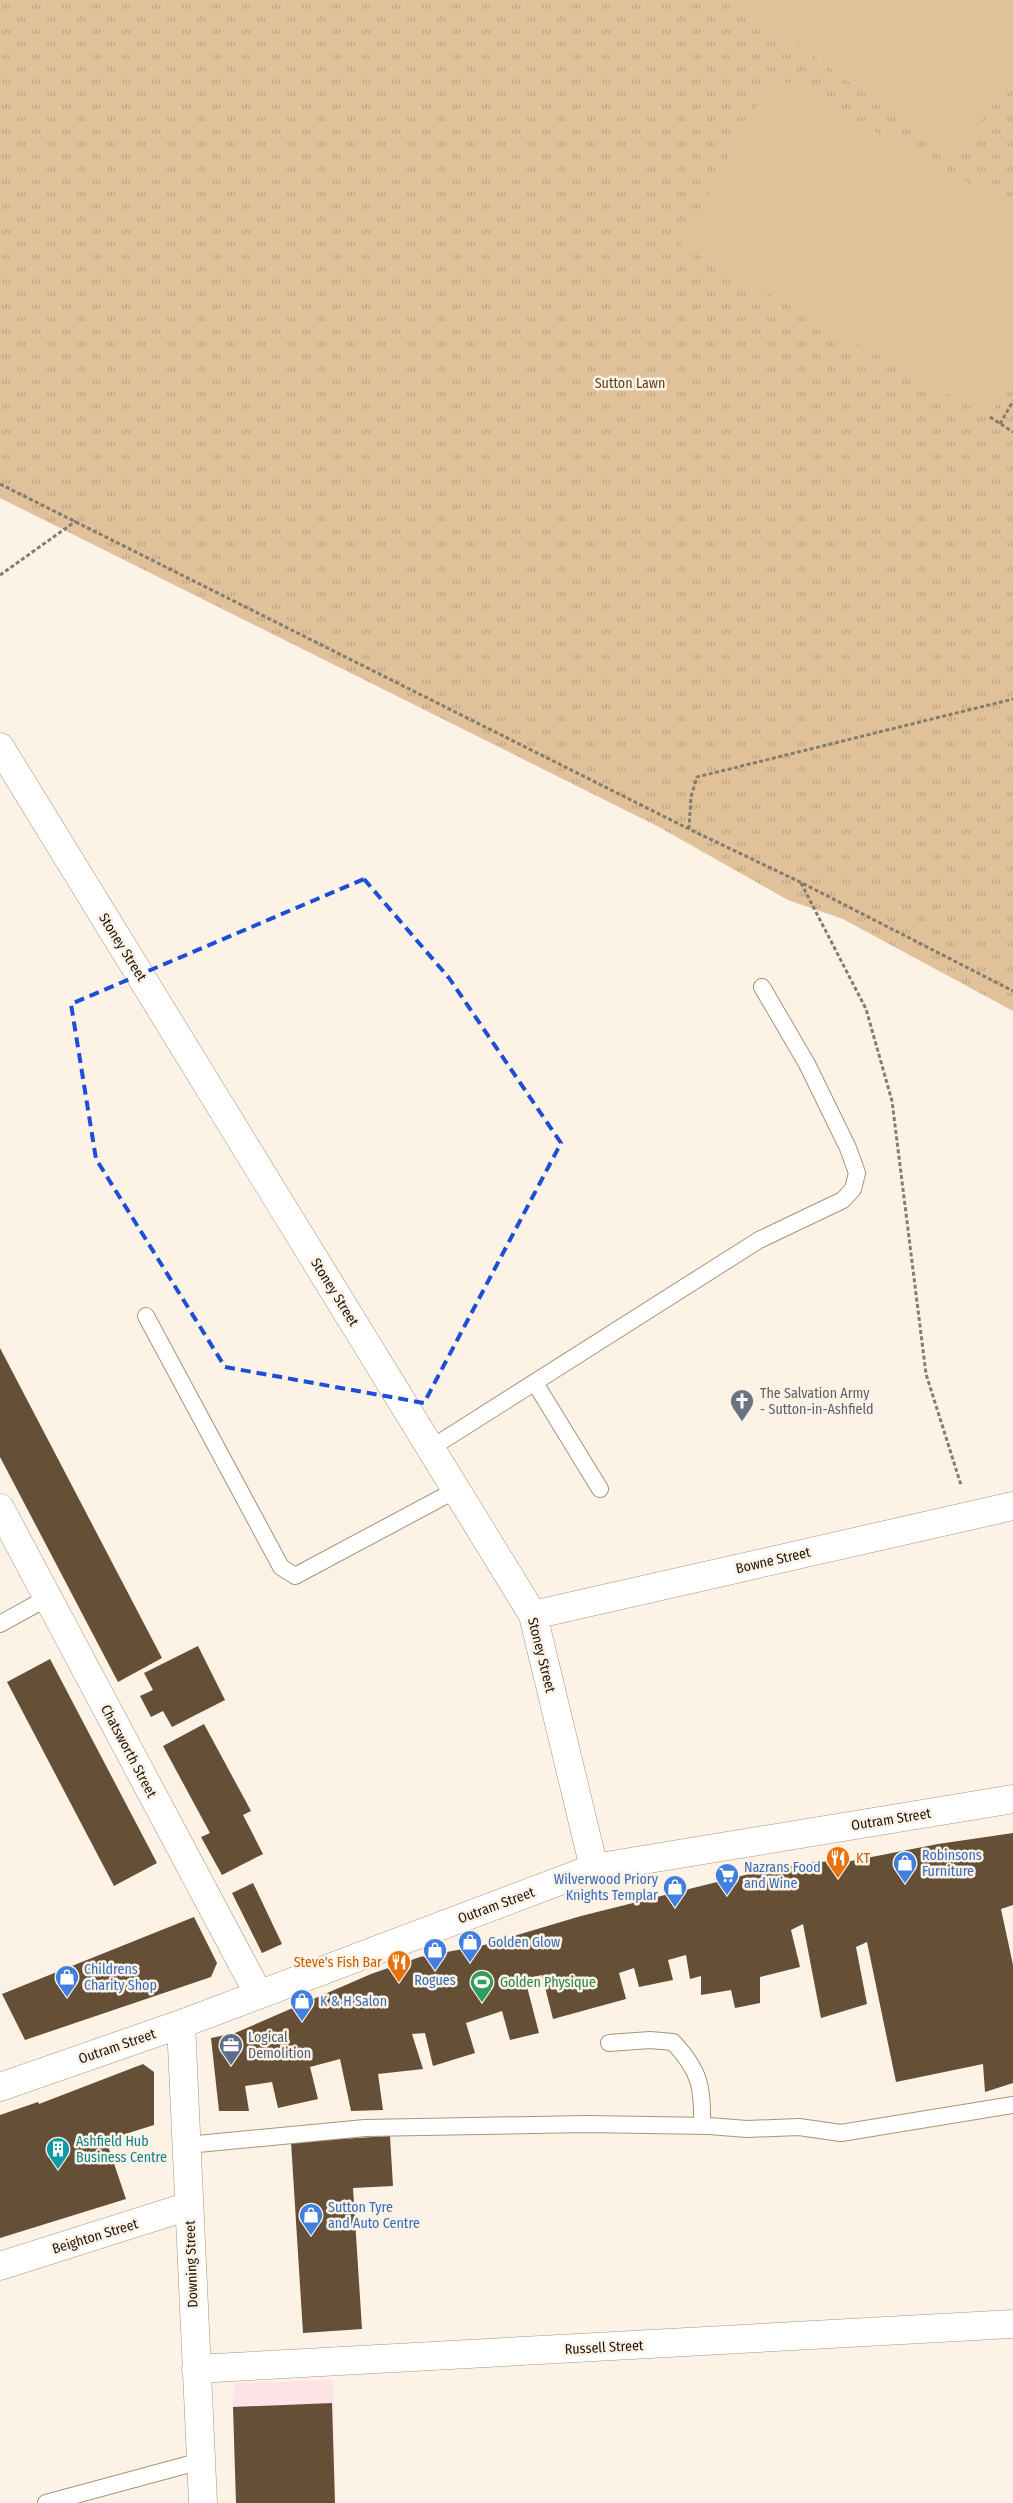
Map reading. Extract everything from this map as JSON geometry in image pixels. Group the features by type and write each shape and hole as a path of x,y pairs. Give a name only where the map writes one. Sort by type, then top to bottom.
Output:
{"street":[{"name":"Stoney Street","path":"0,747 533,1614 594,1868"},
{"name":"Bowne Street","path":"533,1614 1013,1506"},
{"name":"Chatsworth Street","path":"0,1508 258,1993"},
{"name":"Outram Street","path":"0,2087 180,2024 258,1993 594,1868 1013,1799"},
{"name":"Downing Street","path":"180,2024 202,2503"},
{"name":"Beighton Street","path":"0,2266 189,2206"},
{"name":"Russell Street","path":"196,2369 1013,2324"}],"lane":[{"path":"431,1448 759,1240 843,1200 853,1190 857,1173 848,1148 807,1064 762,987"},
{"path":"146,1316 281,1567 295,1576 456,1490"},
{"path":"535,1383 600,1489"},
{"path":"0,1624 47,1598"},
{"path":"608,2043 650,2040 673,2042 691,2061 699,2083 702,2102 702,2126"},
{"path":"187,2145 365,2128 586,2124 702,2126 746,2129 799,2126 840,2133 1013,2105"},
{"path":"46,2503 201,2461"}],"path":[{"path":"1000,424 1013,401"},
{"path":"990,417 1013,432"},
{"path":"0,484 689,829 800,882 1013,991"},
{"path":"0,574 76,521"},
{"path":"689,829 691,796 697,777 1013,699"},
{"path":"800,882 866,1009 892,1101 926,1374 971,1515"}],"highlighted area":[{"path":"364,879 449,978 561,1143 424,1403 225,1367 96,1159 71,1004"}],"shaded area":[{"path":"333,2380 335,2503 236,2503 234,2383"}],"green space":[{"name":"Sutton Lawn","path":"0,0 1013,0 1013,1011 843,919 788,900 659,827 0,498"},
{"path":"737,0 1013,0 1013,76 953,158"},
{"path":"774,75 1013,208 1013,375 990,417 680,245"}],"building":[{"path":"0,1348 162,1658 118,1682 0,1457"},
{"path":"198,1646 225,1700 172,1727 163,1711 151,1717 140,1696 153,1690 144,1673"},
{"path":"50,1659 157,1863 114,1886 7,1682"},
{"path":"204,1724 251,1811 243,1815 263,1854 222,1875 201,1837 210,1833 163,1746"},
{"path":"1013,1833 1013,1905 1001,1909 1013,1965 1013,2083 985,2092 983,2064 896,2082 867,1942 856,1947 867,2004 821,2018 803,1924 791,1930 800,1967 760,1977 760,2003 735,2008 731,1990 701,1995 701,1976 690,1979 686,1955 668,1960 673,1980 639,1987 634,1968 619,1973 626,1999 553,2019 542,1975 525,1979 539,2033 510,2040 502,2011 466,2023 475,2053 433,2066 425,2033 412,2034 423,2069 378,2074 383,2110 351,2111 340,2059 310,2067 318,2099 278,2108 272,2082 245,2086 249,2111 219,2111 211,2038 235,2033 371,1974 420,1957 484,1945 581,1916 753,1873 811,1862 851,1861 938,1844"},
{"path":"253,1883 282,1944 262,1953 232,1893"},
{"path":"194,1917 217,1963 211,1977 25,2040 2,1994"},
{"name":"Ashfield Hub Business Centre","path":"143,2064 154,2072 154,2125 106,2140 126,2199 0,2238 0,2115 38,2102 39,2104"},
{"path":"390,2136 393,2186 353,2188 362,2329 303,2333 291,2142"},
{"path":"332,2403 335,2503 236,2503 233,2407"}],"place":[{"name":"The Salvation Army - Sutton-in-Ashfield","path":"742,1422"},
{"name":"KT","path":"838,1879"},
{"name":"Robinsons Furniture","path":"905,1884"},
{"name":"Nazrans Food and Wine","path":"727,1896"},
{"name":"Wilverwood Priory Knights Templar","path":"675,1908"},
{"name":"Golden Glow","path":"470,1963"},
{"name":"Rogues","path":"435,1971"},
{"name":"Steve's Fish Bar","path":"399,1983"},
{"name":"Childrens Charity Shop","path":"67,1998"},
{"name":"Golden Physique","path":"482,2003"},
{"name":"K & H Salon","path":"302,2022"},
{"name":"Logical Demolition","path":"231,2066"},
{"name":"Ashfield Hub Business Centre","path":"58,2170"},
{"name":"Sutton Tyre and Auto Centre","path":"311,2236"}]}
